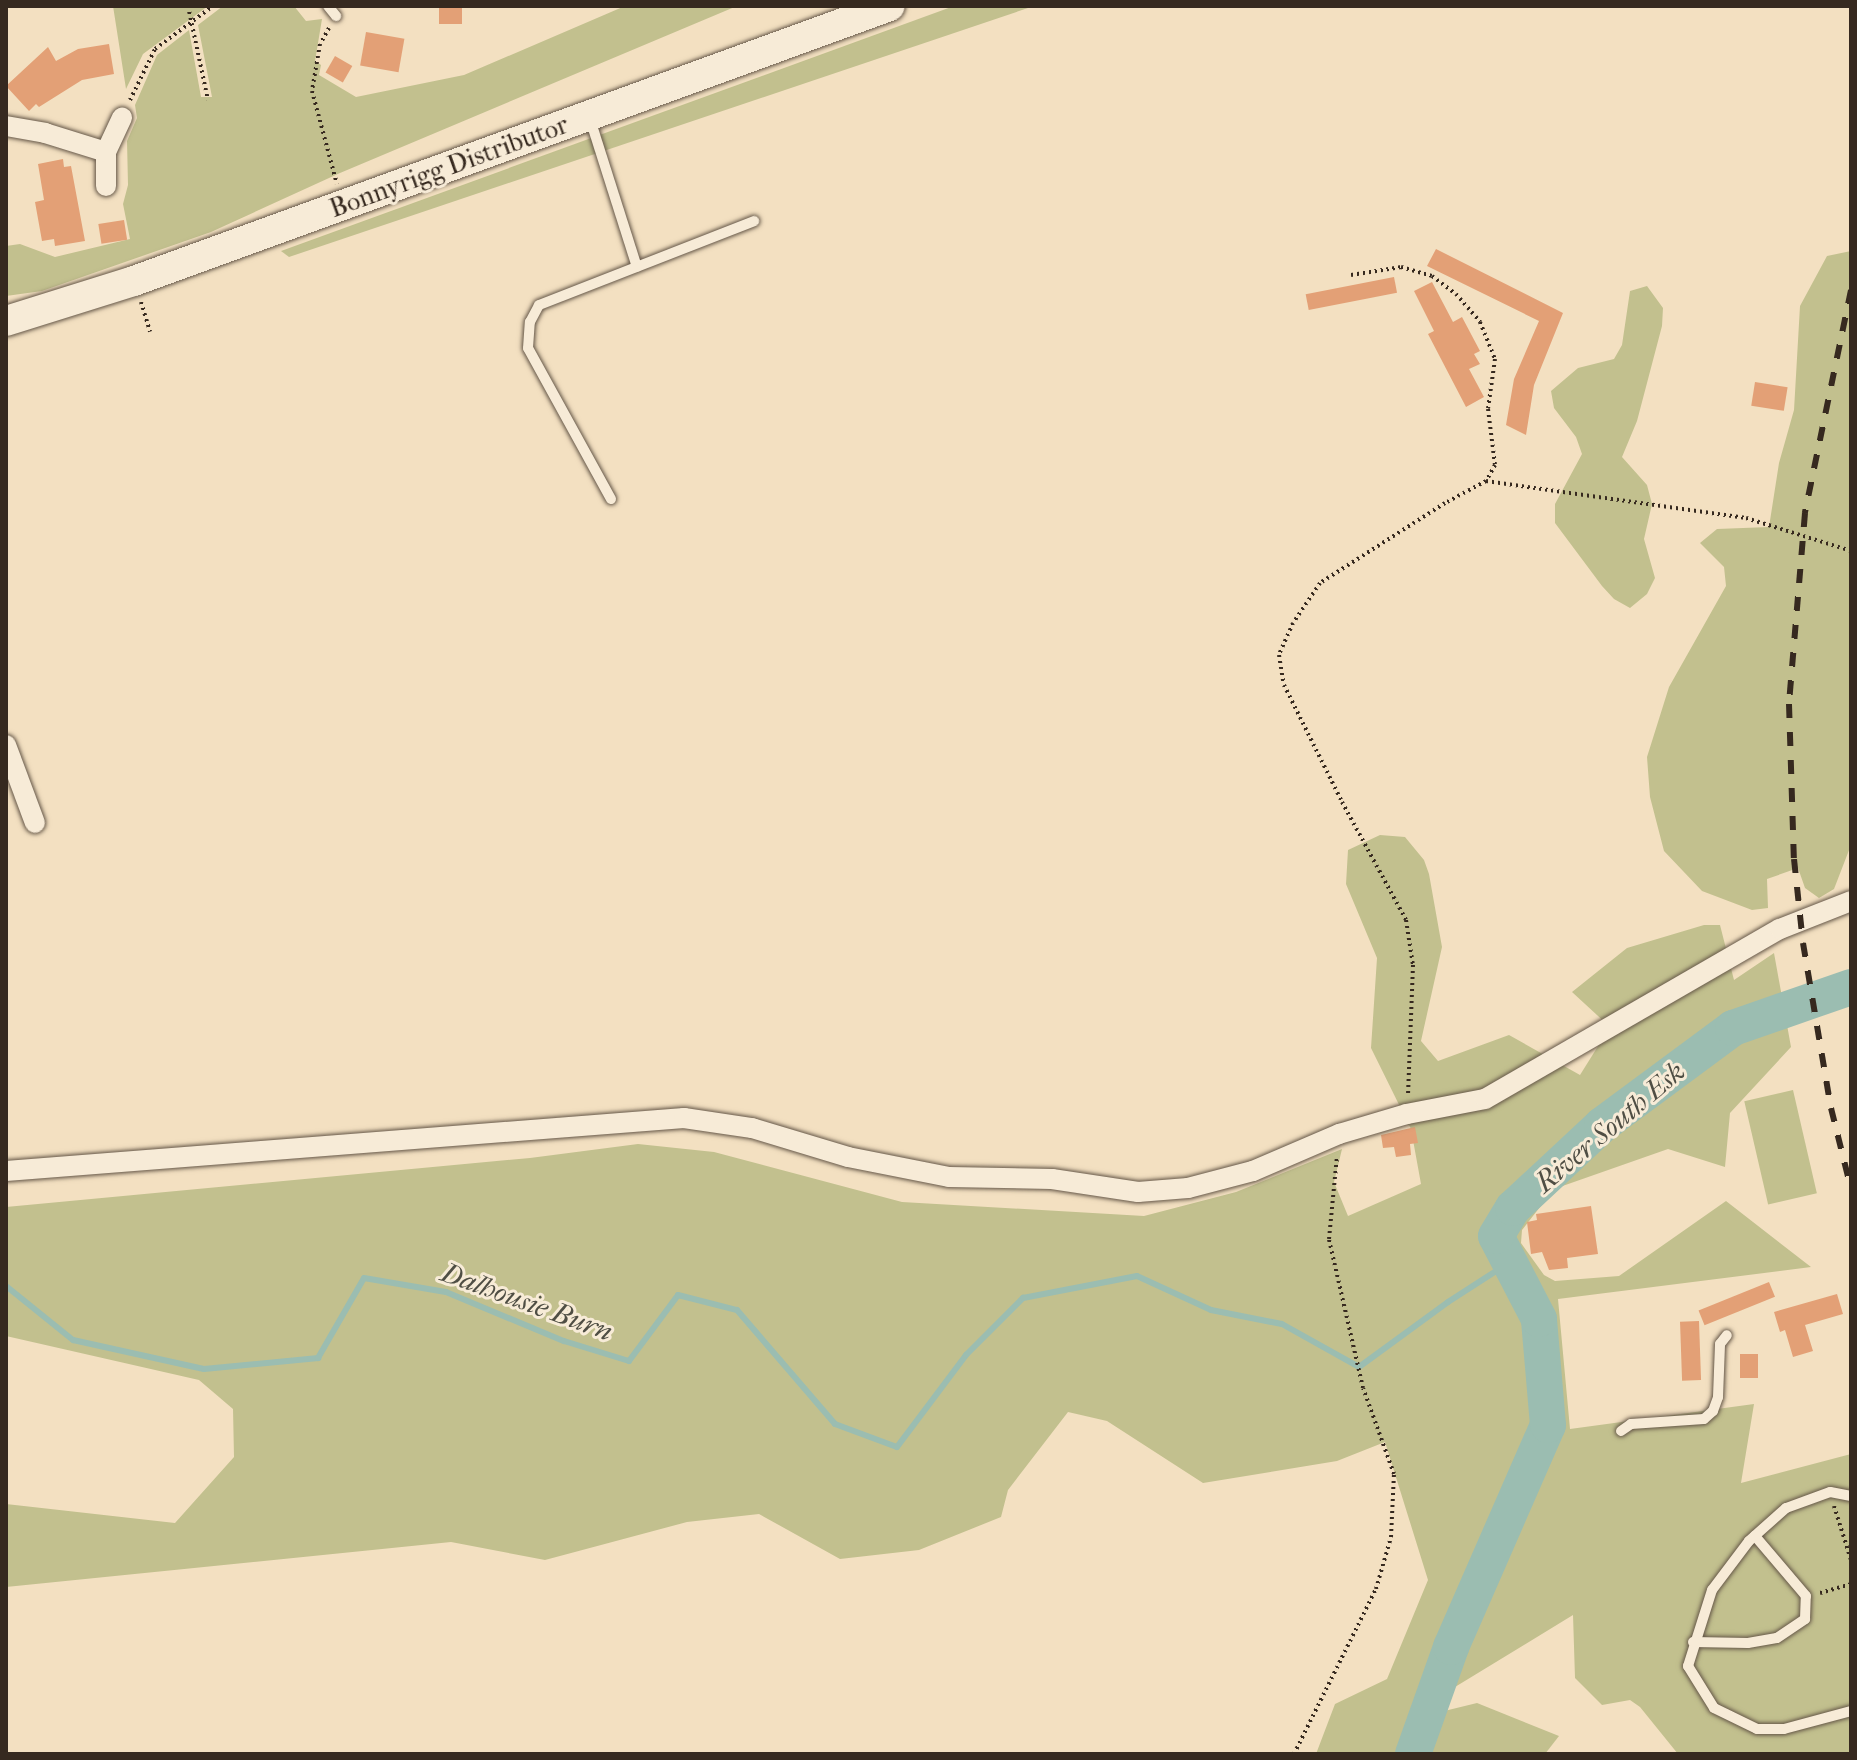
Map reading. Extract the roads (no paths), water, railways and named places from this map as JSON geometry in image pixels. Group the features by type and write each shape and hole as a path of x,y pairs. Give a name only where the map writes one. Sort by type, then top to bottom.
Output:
{"main road":[{"name":"Bonnyrigg Distributor","path":"6,321 134,281 589,117 871,9"}],"street":[{"path":"106,186 106,152 122,117"},
{"path":"6,126 45,133 106,152"},
{"path":"6,745 35,823"},
{"path":"6,1171 684,1118 752,1128 848,1157 949,1177 1052,1179 1138,1192 1188,1188 1253,1171 1339,1134 1407,1114 1485,1099 1780,929 1851,901"}],"lane":[{"path":"328,6 336,16"},
{"path":"589,117 637,267"},
{"path":"611,499 532,358 528,348 530,322 539,305 754,221"},
{"path":"1621,1431 1631,1424 1704,1419 1713,1411 1718,1397 1720,1344 1727,1335"},
{"path":"1851,1496 1830,1492 1786,1508 1755,1536 1712,1590 1693,1642 1688,1666 1714,1708 1757,1729 1784,1729 1851,1711"},
{"path":"1693,1642 1748,1643 1777,1638 1805,1619 1806,1596 1755,1536"}],"waterway":[{"name":"River South Esk","path":"1413,1754 1451,1647 1548,1425 1539,1319 1496,1236 1513,1208 1602,1125 1733,1028 1851,987"},
{"name":"Dalhousie Burn","path":"6,1286 73,1340 204,1369 318,1358 364,1278 446,1292 564,1341 629,1361 678,1295 737,1310 835,1424 897,1447 966,1355 1023,1298 1137,1276 1211,1310 1282,1324 1359,1367 1448,1302 1510,1262"}],"railway":[{"path":"1851,290 1805,513 1789,704 1794,859 1803,943 1831,1108 1851,1189"}]}
